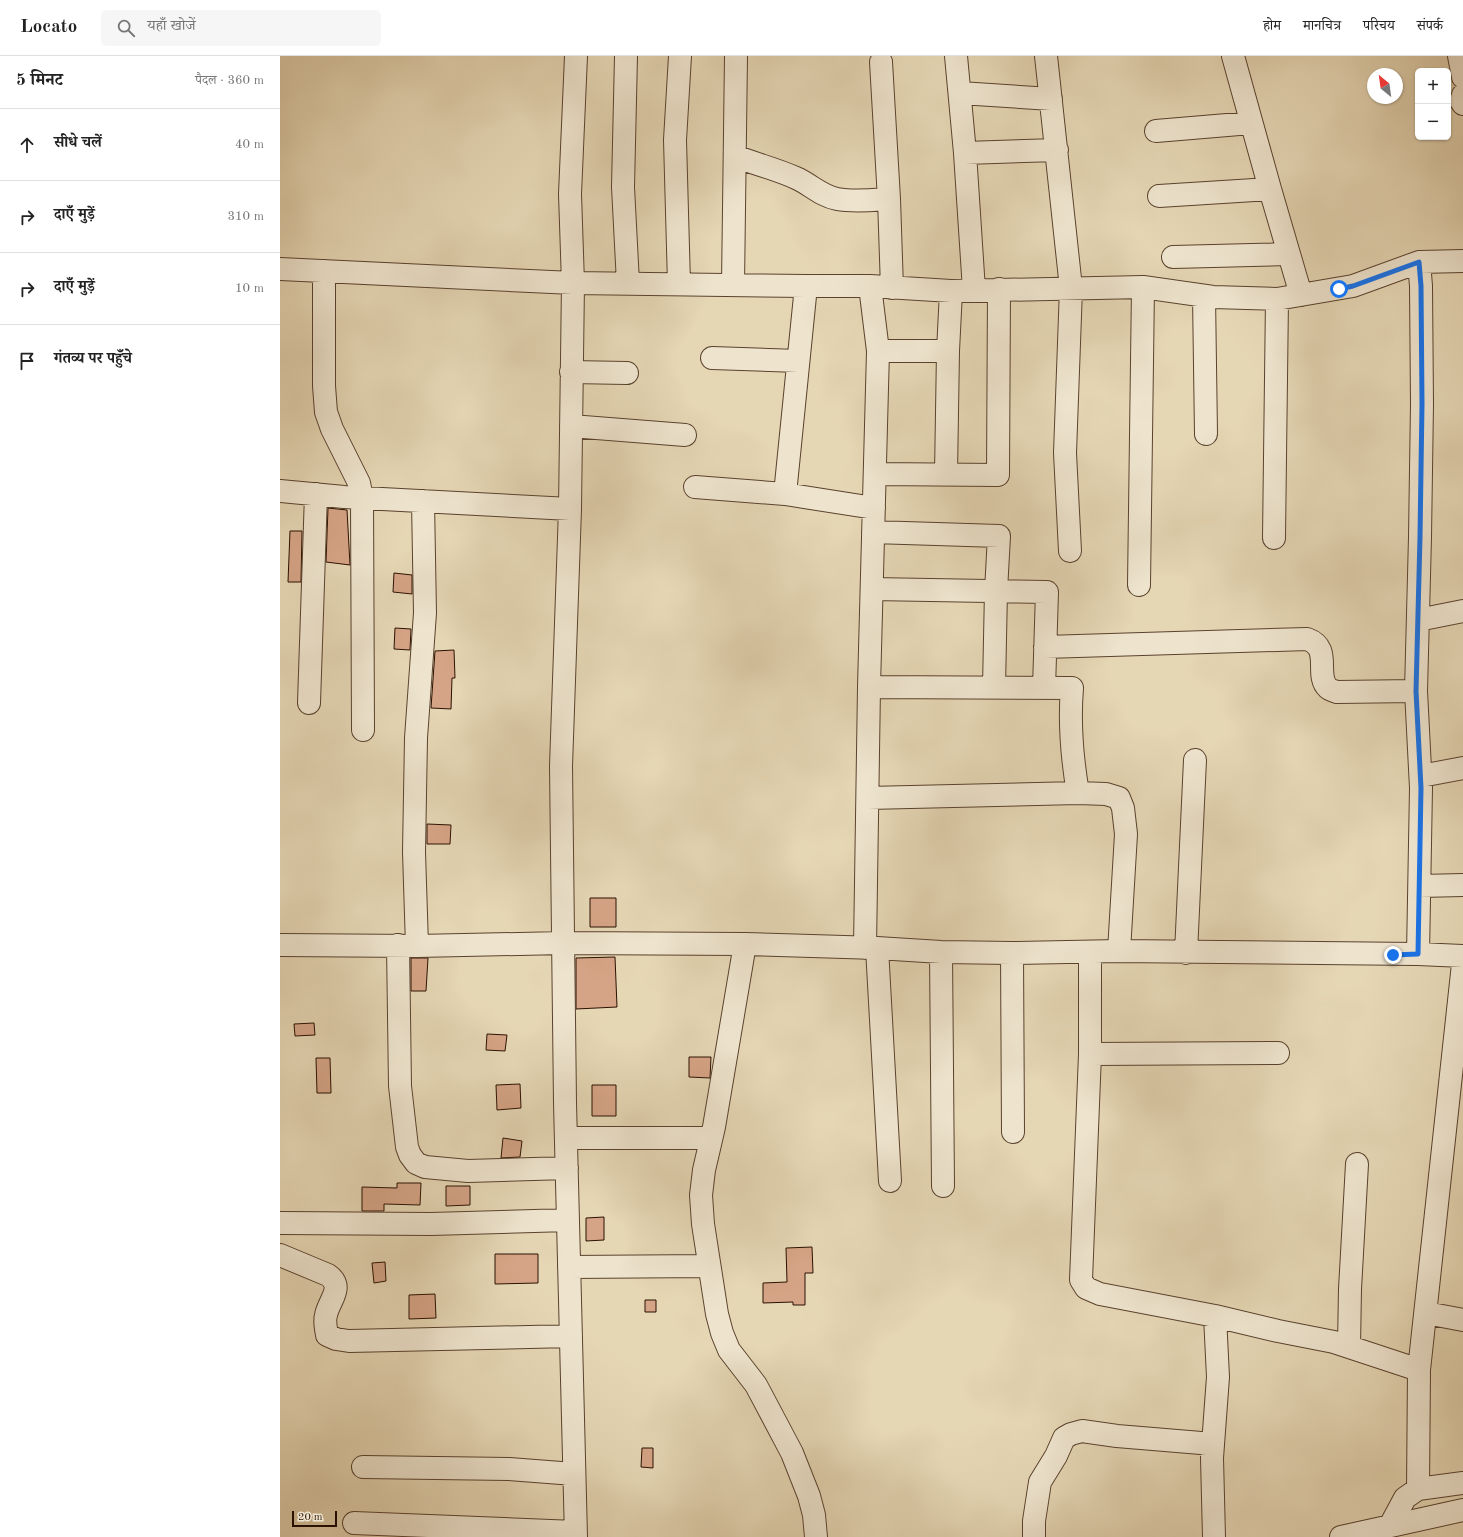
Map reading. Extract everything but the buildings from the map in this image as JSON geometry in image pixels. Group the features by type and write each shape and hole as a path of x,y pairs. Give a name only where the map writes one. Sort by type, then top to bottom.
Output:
{"street":[{"path":"354,1523 576,1534 566,1138 561,766 570,509 573,283 570,194 576,56"},
{"path":"626,56 623,187 628,283"},
{"path":"679,284 675,140 680,56"},
{"path":"733,285 736,56"},
{"path":"956,56 965,153 974,290"},
{"path":"1046,56 1071,288 1064,453 1070,551"},
{"path":"1233,56 1301,296"},
{"path":"1459,56 1463,77"},
{"path":"881,62 889,199 892,288"},
{"path":"960,93 1051,99"},
{"path":"1463,95 1461,101 1463,104"},
{"path":"1156,131 1251,123"},
{"path":"965,153 1057,150"},
{"path":"735,156 785,173 799,179 826,196 836,199 855,201 889,199"},
{"path":"1159,196 1270,189"},
{"path":"1173,257 1289,254"},
{"path":"280,269 573,283 870,286 951,291 1143,287 1204,296 1277,299 1353,286 1419,262 1463,261"},
{"path":"1418,954 1421,776 1416,691 1422,404 1421,286 1419,262"},
{"path":"324,272 324,386 326,412 332,429 359,483 362,498 363,730"},
{"path":"785,494 806,286"},
{"path":"870,286 878,351 869,687 868,798 871,948 890,1181"},
{"path":"1139,585 1143,287"},
{"path":"875,474 998,475 999,289"},
{"path":"946,474 948,351 951,291"},
{"path":"1204,296 1206,434"},
{"path":"1274,538 1277,299"},
{"path":"878,351 948,351"},
{"path":"712,358 798,361"},
{"path":"571,372 627,373"},
{"path":"571,426 685,435"},
{"path":"695,487 785,494 874,508"},
{"path":"280,491 362,498 570,509"},
{"path":"309,703 316,494"},
{"path":"423,501 425,613 416,738 414,852 407,946 400,1086 407,1147 410,1156 416,1163 425,1167 468,1171 567,1168"},
{"path":"874,532 999,536 994,688"},
{"path":"872,589 1047,592 1044,688"},
{"path":"1418,620 1463,611"},
{"path":"1045,647 1307,639 1314,642 1320,648 1324,682 1328,689 1337,692 1416,691"},
{"path":"869,687 1072,688 1069,714 1072,761 1078,793"},
{"path":"1186,953 1195,760"},
{"path":"1421,776 1463,768"},
{"path":"868,798 1078,793 1106,794 1119,798 1123,808 1126,834 1119,951"},
{"path":"1420,886 1463,886"},
{"path":"280,945 407,946 745,944 941,952 1012,953 1119,951 1186,953 1418,954 1463,956"},
{"path":"745,944 704,1170 701,1195 703,1224 717,1314 722,1334 729,1350 756,1385 792,1453 809,1496 814,1515 816,1537"},
{"path":"941,952 943,1186"},
{"path":"1090,952 1090,1054 1081,1280 1086,1288 1100,1294 1215,1316 1278,1331 1334,1342 1420,1370"},
{"path":"1012,953 1013,1132"},
{"path":"1418,1489 1420,1370 1459,1027 1463,964"},
{"path":"1090,1054 1278,1052"},
{"path":"566,1138 711,1138"},
{"path":"1349,1346 1350,1289 1357,1164"},
{"path":"280,1222 430,1224 568,1220"},
{"path":"280,1255 328,1275 334,1279 336,1285 334,1295 326,1315 325,1325 327,1335 336,1340 350,1341 571,1336"},
{"path":"569,1267 709,1266"},
{"path":"1426,1313 1463,1320"},
{"path":"1214,1537 1213,1444 1218,1378 1215,1316"},
{"path":"1034,1537 1035,1513 1040,1482 1056,1456 1064,1438 1082,1431 1117,1436 1213,1444"},
{"path":"363,1467 509,1469 574,1474"},
{"path":"1384,1530 1405,1498 1418,1489 1463,1483"},
{"path":"1341,1537 1384,1530 1463,1510"}],"route":[{"path":"1339,289 1353,286 1419,262 1421,286 1422,404 1416,691 1421,776 1418,954 1393,955"}]}
